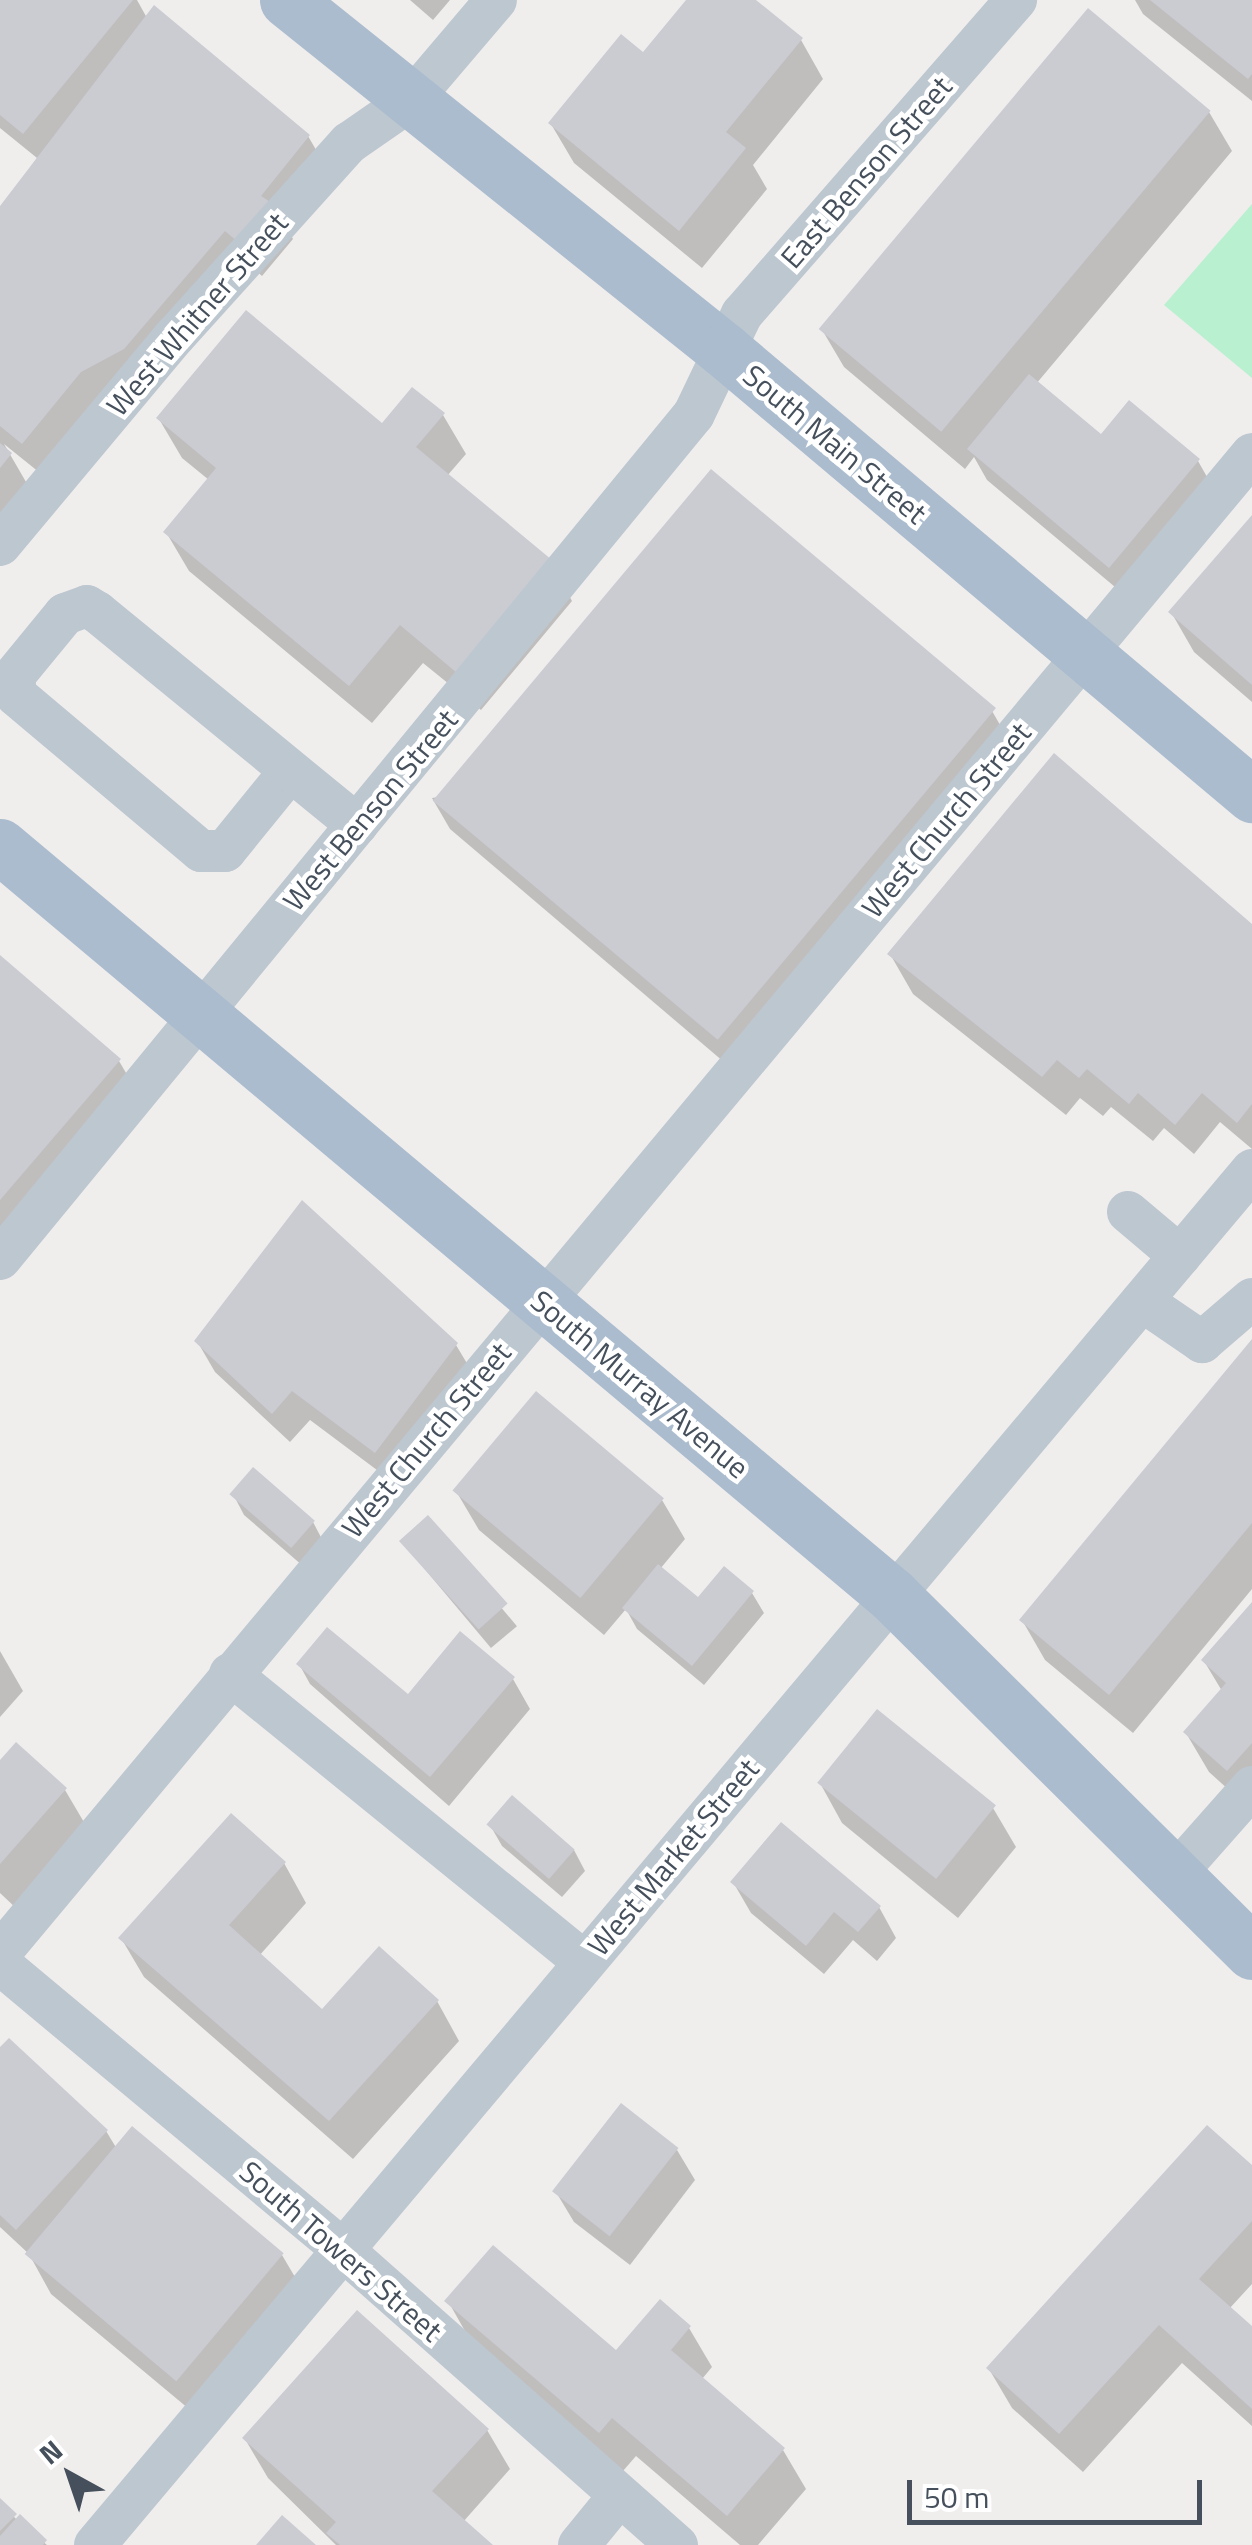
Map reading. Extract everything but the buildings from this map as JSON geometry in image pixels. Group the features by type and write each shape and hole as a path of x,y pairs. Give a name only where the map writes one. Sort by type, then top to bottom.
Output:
{"main road":[{"name":"South Main Street","path":"287,0 724,350 1252,795"},
{"name":"South Murray Avenue","path":"0,846 892,1595 1252,1952"}],"street":[{"name":"West Whitner Street","path":"0,545 175,336 349,143 411,100 496,0"},
{"name":"East Benson Street","path":"724,350 742,314 1016,0"},
{"name":"West Benson Street","path":"0,1259 198,1013 694,414 724,350"},
{"name":"West Church Street","path":"0,1953 1252,454"},
{"path":"290,771 225,852 201,851 16,695 14,676 65,614 87,606 357,825"},
{"name":"West Market Street","path":"96,2545 1252,1170"},
{"path":"1128,1212 1180,1256"},
{"path":"1142,1302 1202,1342 1252,1299"},
{"path":"230,1674 584,1962"},
{"path":"1176,1874 1252,1787"},
{"name":"South Towers Street","path":"0,1964 344,2250 677,2545"},
{"path":"578,2545 619,2496"}],"green space":[{"path":"1252,204 1252,378 1164,305"}]}
